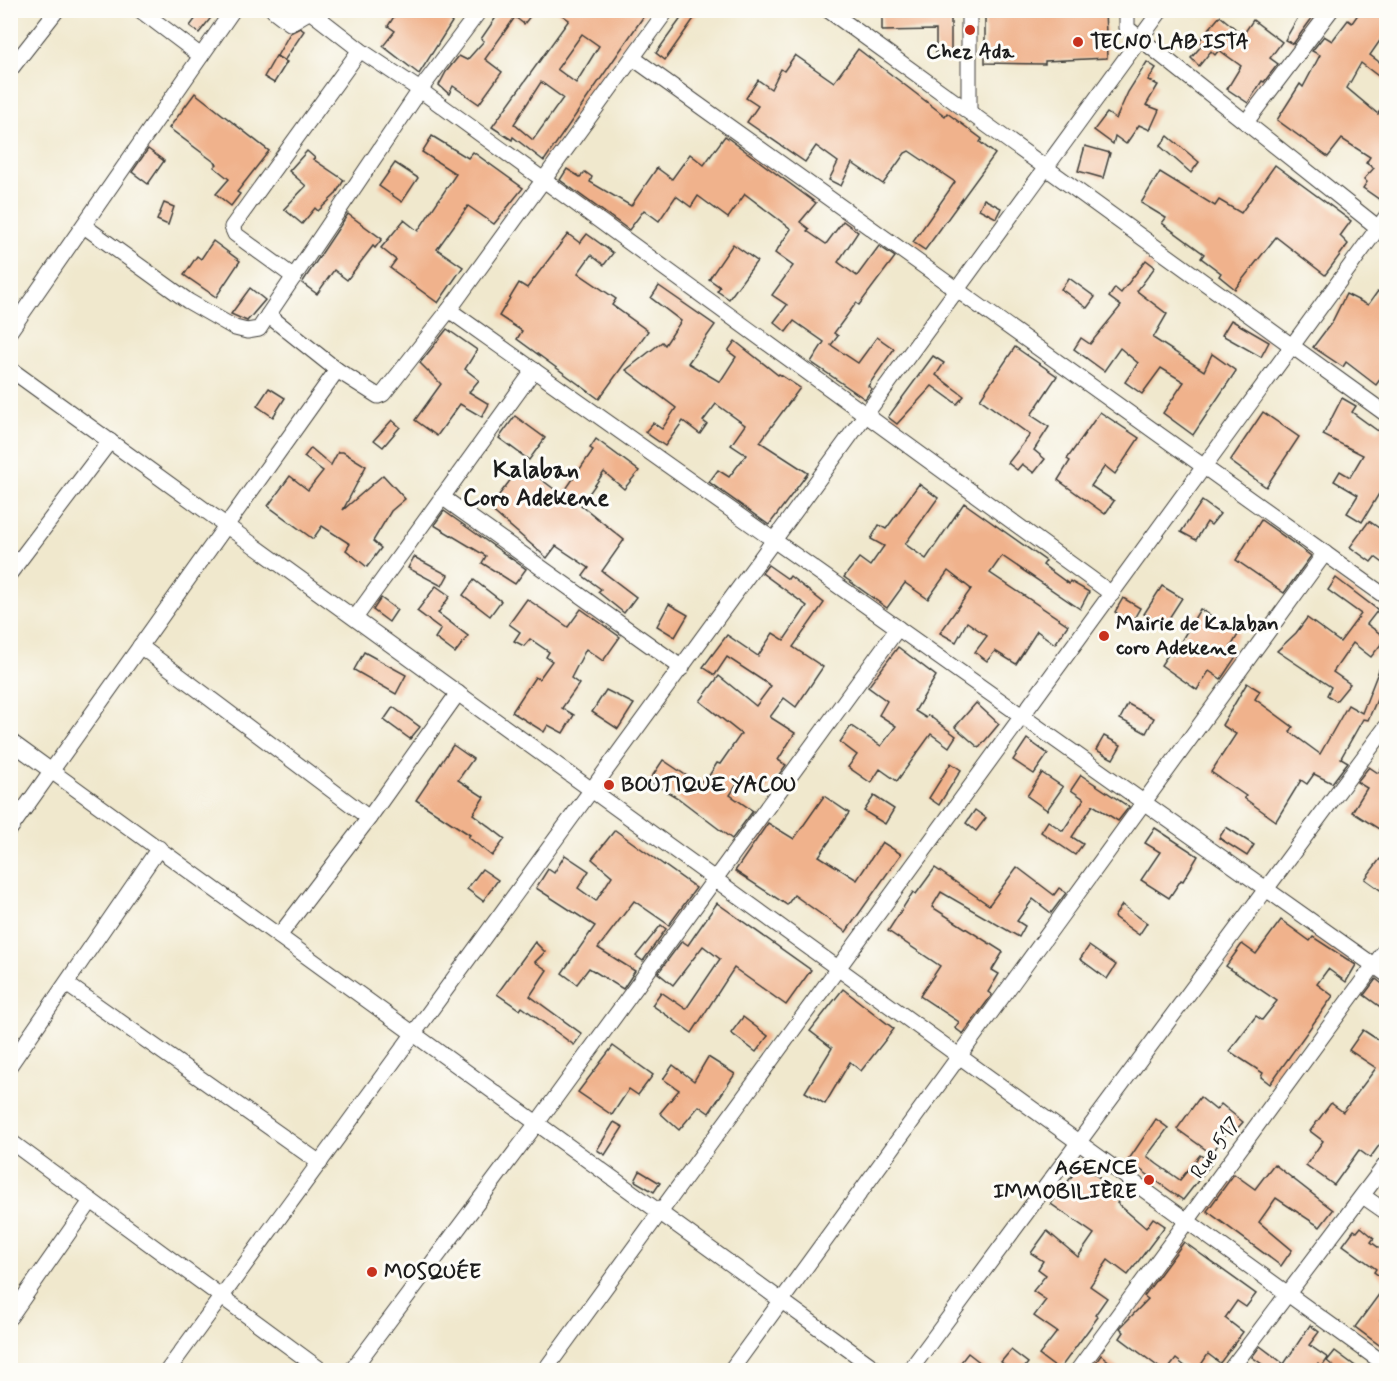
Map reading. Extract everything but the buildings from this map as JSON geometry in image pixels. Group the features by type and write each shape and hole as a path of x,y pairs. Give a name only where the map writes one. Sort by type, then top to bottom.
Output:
{"street":[{"path":"10,70 57,10"},
{"path":"140,10 201,56"},
{"path":"10,332 232,10"},
{"path":"273,10 290,23 312,11 360,50 420,90 543,182 867,414 1112,594"},
{"path":"84,226 188,301 235,328 247,331 259,329 420,90 480,10"},
{"path":"268,315 337,370 373,394 384,394 449,310 667,10"},
{"path":"828,10 1386,414"},
{"path":"969,10 969,112"},
{"path":"545,1371 840,970 1292,346 1384,227 1127,28 1127,10"},
{"path":"168,1371 1161,10"},
{"path":"1246,122 1331,10"},
{"path":"294,277 235,234 232,226 360,50"},
{"path":"633,58 1386,597"},
{"path":"449,310 1381,970"},
{"path":"10,369 1386,1365"},
{"path":"10,829 337,370"},
{"path":"355,618 534,370"},
{"path":"10,573 16,556 110,441"},
{"path":"442,497 682,668"},
{"path":"731,1371 1325,553"},
{"path":"352,1371 537,1123 898,628"},
{"path":"140,646 369,818"},
{"path":"279,936 369,818 458,693"},
{"path":"910,1371 1386,726"},
{"path":"10,741 877,1371"},
{"path":"10,1065 68,985 159,849"},
{"name":"Rue 517","path":"1078,1371 1188,1221 1381,970 1386,949"},
{"path":"68,985 320,1163"},
{"path":"10,1141 321,1371"},
{"path":"1230,1371 1386,1164"},
{"path":"1363,1196 1386,1212"},
{"path":"10,1317 91,1201"}],"place":[{"name":"Chez Ada","path":"970,30"},
{"name":"TECNO LAB ISTA","path":"1078,42"},
{"name":"Mairie de Kalaban coro Adekene","path":"1104,636"},
{"name":"BOUTIQUE YACOU","path":"609,785"},
{"name":"AGENCE IMMOBILIÈRE","path":"1149,1180"},
{"name":"MOSQUÉE","path":"372,1272"}],"district":[{"name":"Kalaban Coro Adekene","path":"536,484"}]}
